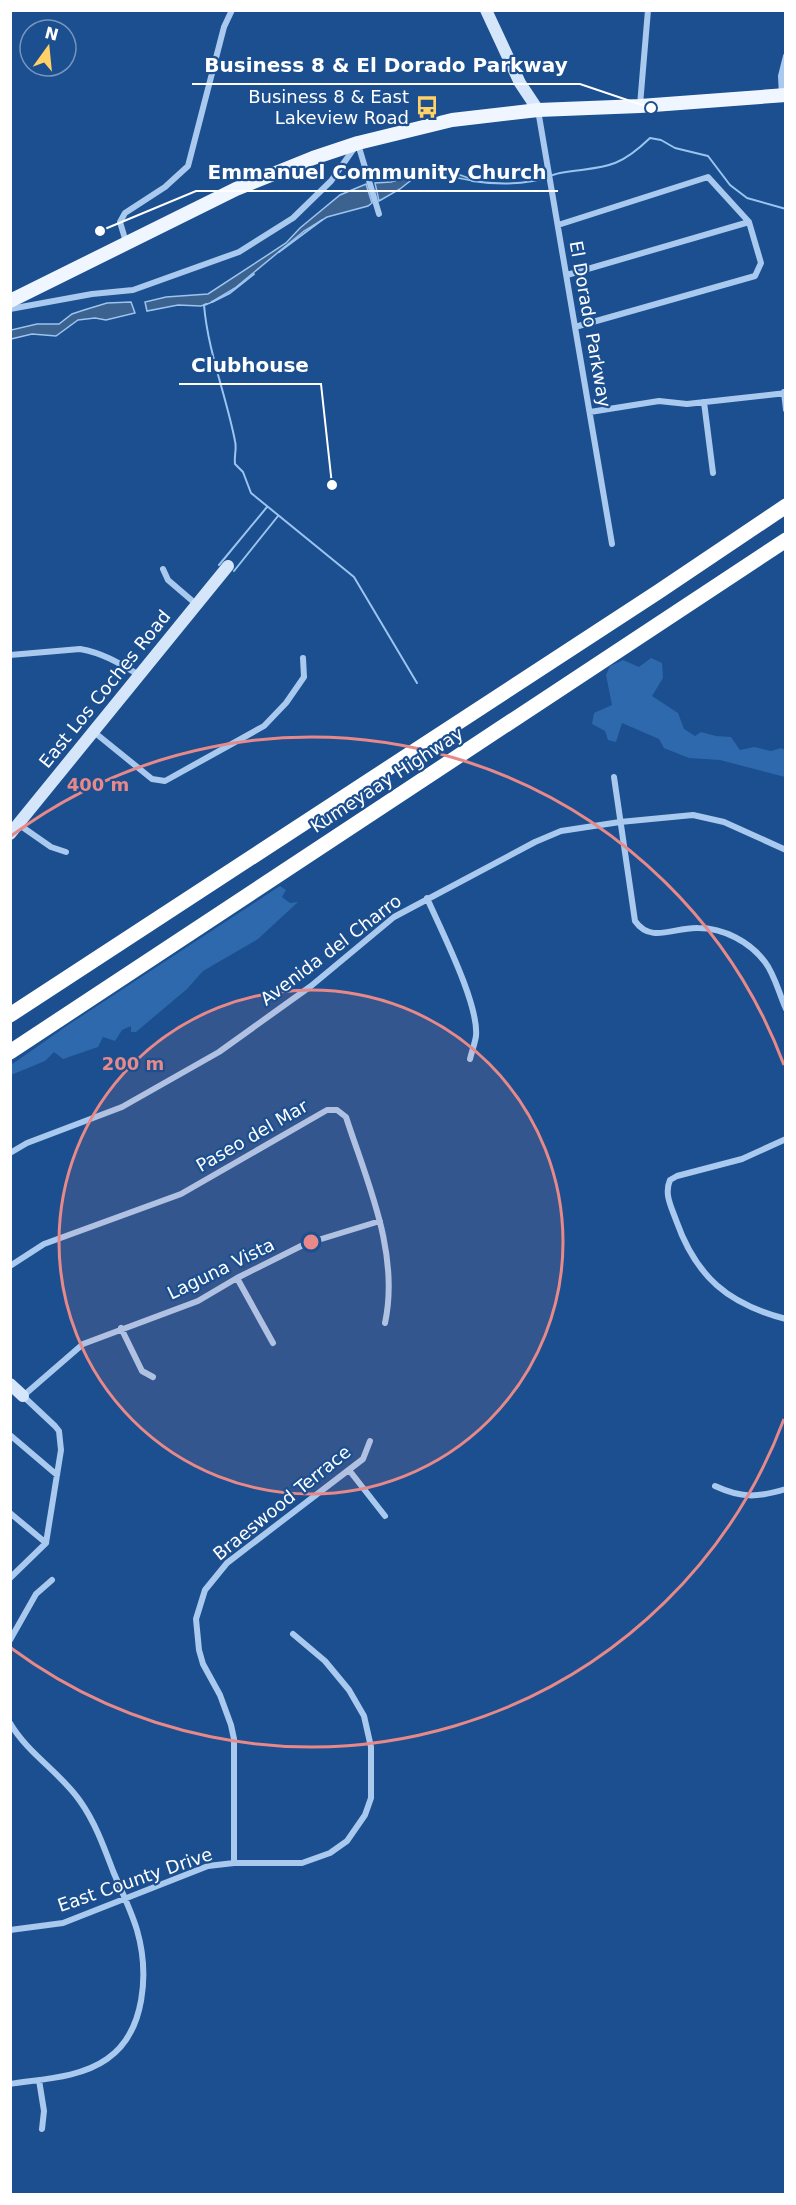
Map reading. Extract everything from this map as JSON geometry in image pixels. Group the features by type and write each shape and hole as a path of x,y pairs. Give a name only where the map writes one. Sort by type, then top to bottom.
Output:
{"highway":[{"name":"Kumeyaay Highway","path":"10,1015 648,599 786,506"},
{"name":"Kumeyaay Highway","path":"10,1052 786,540"}],"main road":[{"path":"10,301 236,189 313,158 358,143 452,120 538,110 784,95"}],"street":[{"path":"126,244 120,222 125,213 165,187 188,166 224,27 232,10"},
{"path":"640,105 648,10"},
{"path":"487,12 520,82 538,110"},
{"path":"784,95 781,76 786,56"},
{"name":"El Dorado Parkway","path":"538,110 612,544"},
{"path":"358,143 379,214"},
{"path":"10,309 92,294 133,290 239,252 293,218 331,181 358,143"},
{"path":"558,225 708,177 749,222 761,262 755,276 575,327"},
{"path":"567,275 749,222"},
{"path":"590,411 659,401 687,404 785,393 786,410"},
{"path":"704,402 713,473"},
{"name":"East Los Coches Road","path":"14,829 228,566"},
{"path":"163,569 168,580 196,604"},
{"path":"10,655 87,650 110,658 139,675"},
{"path":"94,732 152,779 165,781 264,726 298,686 303,677 303,658"},
{"path":"614,777 634,921 641,930 651,934 698,927 724,932 740,939 767,964 786,1009"},
{"name":"Avenida del Charro","path":"10,1153 27,1143 122,1107 219,1052 311,986 394,917 535,842 561,831 682,814 704,816 724,822 786,850"},
{"path":"14,829 66,852"},
{"path":"427,898 473,1012 476,1034 470,1059"},
{"name":"Paseo del Mar","path":"12,1261 44,1244 181,1194 327,1110 337,1110 346,1117 380,1221 389,1264 389,1305 385,1323"},
{"path":"786,1139 742,1159 677,1176 670,1180 667,1187 683,1239 705,1275 745,1306 786,1319"},
{"name":"Laguna Vista","path":"23,1396 76,1348 121,1328 198,1301 237,1278 305,1244 380,1221"},
{"path":"237,1278 273,1343"},
{"path":"121,1328 142,1371 153,1377"},
{"path":"10,1384 59,1431 61,1450 46,1543 10,1578"},
{"path":"10,1435 57,1475"},
{"name":"Braeswood Terrace","path":"234,1863 234,1739 220,1695 203,1664 199,1650 196,1619 205,1590 226,1563 363,1459 370,1441"},
{"path":"350,1470 385,1516"},
{"path":"715,1486 733,1495 754,1496 786,1489"},
{"path":"10,1513 46,1543"},
{"path":"10,1640 36,1594 51,1580"},
{"name":"East County Drive","path":"10,1930 63,1923 208,1866 234,1863 294,1864 320,1857 347,1840 365,1815 371,1798 371,1747 364,1716 349,1690 325,1661 293,1634"},
{"path":"10,1723 23,1742 62,1778 82,1804 98,1834 136,1926 142,1957 141,1995 131,2031 117,2051 100,2064 80,2072 10,2084"},
{"path":"39,2080 44,2111 42,2129"}],"shaded area":[{"path":"429,170 458,174 474,181 431,173 414,178 379,201 375,183 391,182"},
{"path":"366,184 372,203 327,217 304,231 235,288 210,303 201,306 178,305 147,311 145,302 166,297 208,294 286,243 300,228 340,195"},
{"path":"131,302 135,313 106,320 95,318 78,320 56,336 32,334 11,339 11,330 37,324 59,324 72,314 84,310 107,303"},
{"path":"651,658 662,663 663,678 652,696 678,713 684,729 695,736 701,732 731,737 740,750 754,747 771,751 781,748 785,750 785,777 720,760 689,758 664,748 659,739 622,723 616,742 608,740 605,731 592,724 594,713 612,705 606,675 610,666 623,660 639,667"},
{"path":"280,886 286,890 282,897 290,903 298,902 258,939 203,971 187,989 136,1032 131,1032 131,1026 122,1030 115,1041 103,1037 98,1047 63,1059 54,1052 45,1061 11,1075 11,1065"}],"waterway":[{"path":"472,181 503,184 525,182 560,173 598,168 618,162 650,138 661,140 675,148 708,156 730,185 747,198 786,209"},
{"path":"279,252 322,220"},
{"path":"212,302 230,293 254,274"},
{"path":"207,304 204,305 206,322 235,441 235,464 243,472 251,493 354,577 417,683"},
{"path":"219,565 267,507"},
{"path":"234,571 278,516"}],"place":[{"name":"Business 8 & East Lakeview Road","path":"427,107"},
{"name":"Business 8 & El Dorado Parkway","path":"651,108"},
{"name":"Emmanuel Community Church","path":"100,231"},
{"name":"Clubhouse","path":"332,485"}]}
